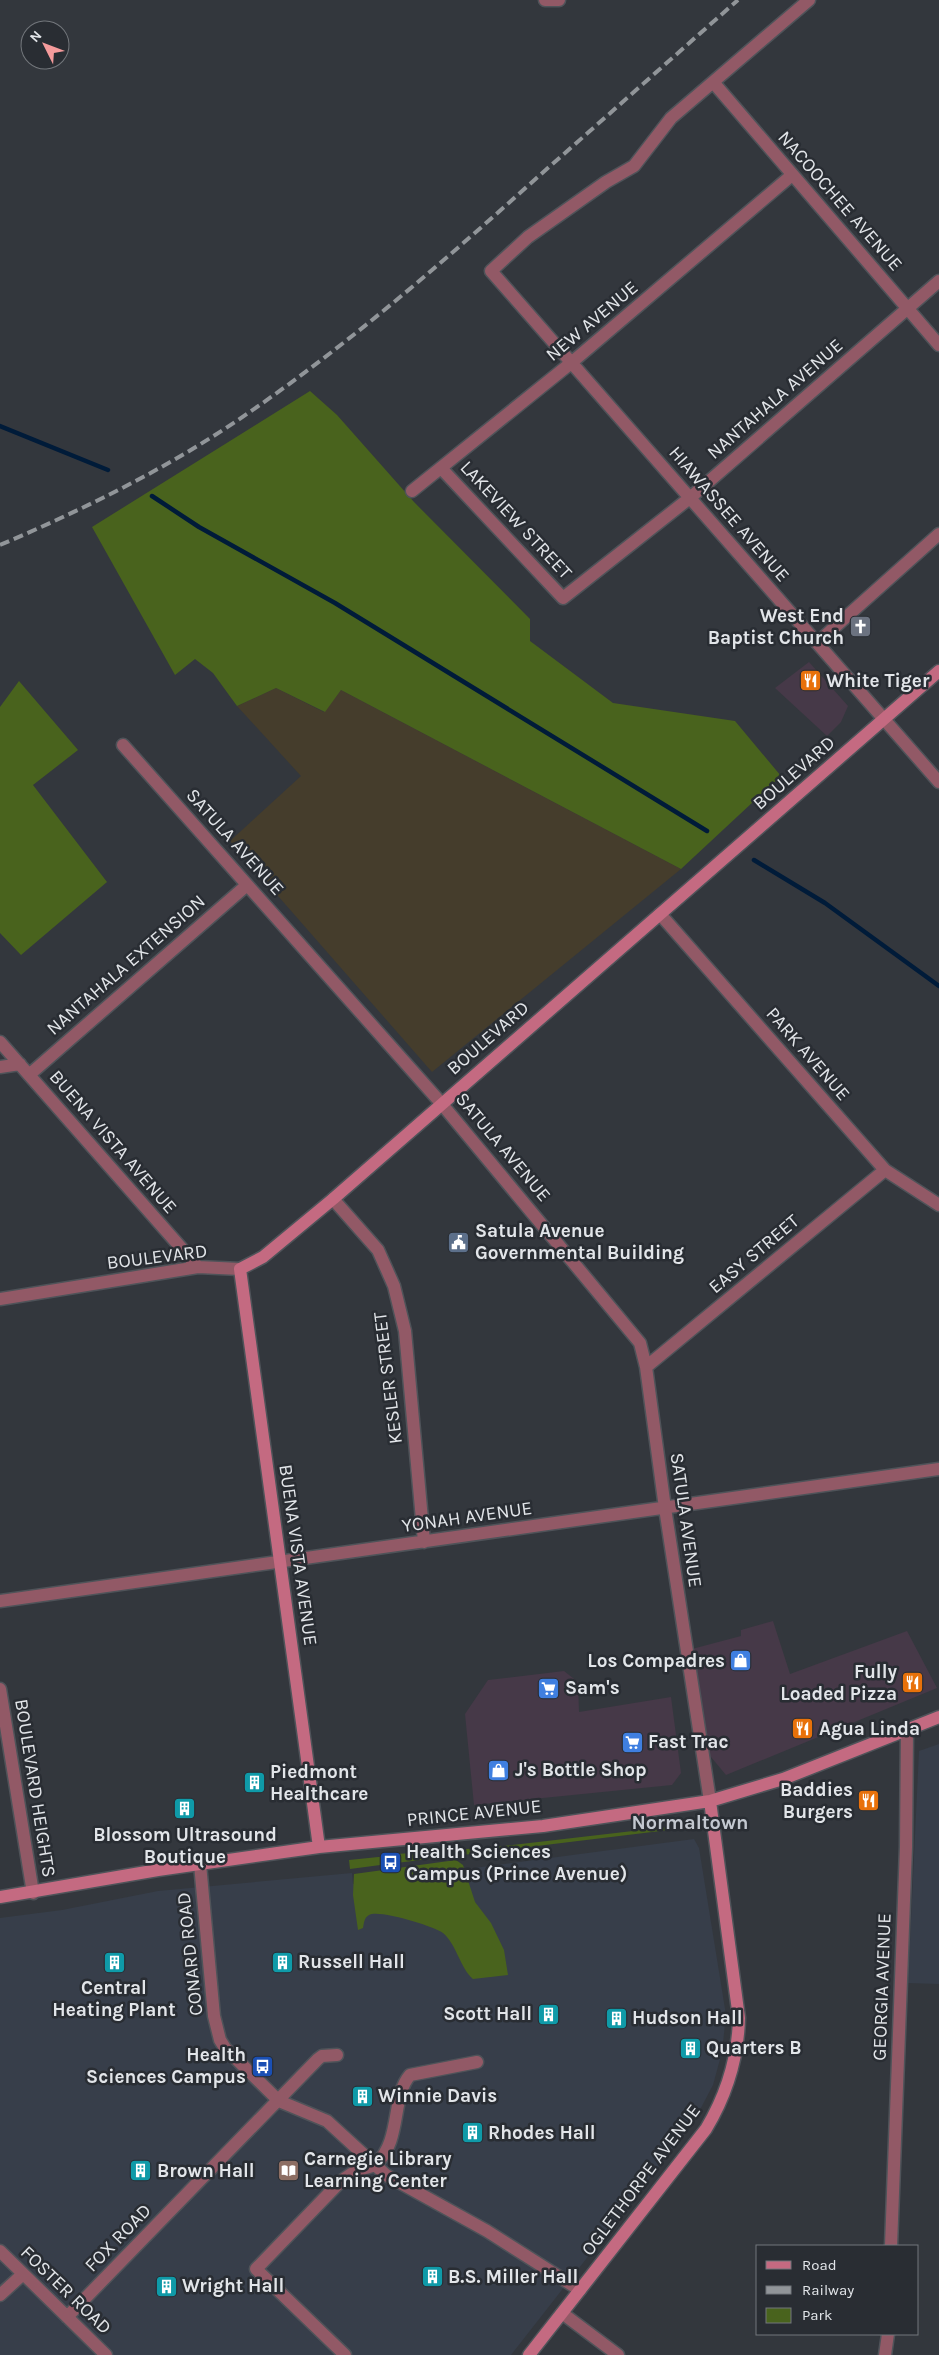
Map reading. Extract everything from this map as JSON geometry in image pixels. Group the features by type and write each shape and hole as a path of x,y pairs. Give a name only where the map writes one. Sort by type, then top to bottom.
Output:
{"main road":[{"name":"BOULEVARD","path":"240,1269 263,1257 333,1199 939,671"},
{"name":"BUENA VISTA AVENUE","path":"240,1269 319,1847"},
{"name":"PRINCE AVENUE","path":"0,1897 200,1864 319,1847 543,1826 710,1801 783,1779 939,1717"},
{"name":"OGLETHORPE AVENUE","path":"529,2355 706,2129 718,2109 730,2082 738,2041 738,2018 710,1801"}],"street":[{"path":"545,0 559,0"},
{"path":"713,82 809,0"},
{"name":"NACOOCHEE AVENUE","path":"713,82 939,345"},
{"name":"HIAWASSEE AVENUE","path":"713,82 671,118 634,166 606,182 536,231 490,271 691,497 939,782"},
{"name":"NEW AVENUE","path":"412,491 571,363 792,175"},
{"name":"NANTAHALA AVENUE","path":"563,598 691,497 939,281"},
{"name":"LAKEVIEW STREET","path":"440,468 563,598"},
{"path":"817,643 939,534"},
{"name":"SATULA AVENUE","path":"123,745 441,1103 629,1327 640,1343 646,1367 665,1508 710,1801"},
{"name":"NANTAHALA EXTENSION","path":"29,1075 247,885"},
{"name":"PARK AVENUE","path":"660,914 885,1170 939,1205"},
{"name":"BUENA VISTA AVENUE","path":"0,1042 198,1267"},
{"path":"0,1067 20,1064"},
{"name":"EASY STREET","path":"646,1367 885,1170"},
{"name":"KESLER STREET","path":"333,1199 378,1250 394,1286 405,1331 424,1542"},
{"name":"BOULEVARD","path":"0,1299 198,1267 240,1269"},
{"name":"YONAH AVENUE","path":"0,1601 939,1469"},
{"name":"BOULEVARD HEIGHTS","path":"0,1689 33,1893"},
{"name":"GEORGIA AVENUE","path":"891,2245 906,1847 907,1730"},
{"name":"CONARD ROAD","path":"200,1864 214,2016 220,2040 231,2056 279,2101"},
{"name":"FOX ROAD","path":"67,2316 318,2059 322,2056 337,2055"},
{"path":"345,2355 256,2269 339,2183 350,2174 375,2165 394,2132 403,2085 410,2075 477,2062"},
{"path":"279,2101 327,2121 386,2174 517,2249 580,2290"},
{"name":"FOSTER ROAD","path":"0,2251 106,2355"},
{"path":"0,2295 22,2274"},
{"path":"562,2312 618,2355"},
{"path":"885,2355 888,2335"}],"shaded area":[{"path":"809,662 848,706 841,722 827,736 775,688"},
{"path":"276,688 324,712 341,690 681,869 432,1072 230,841 301,776 237,706"},
{"path":"773,1621 790,1674 907,1631 937,1688 726,1775 706,1751 692,1649 741,1636 741,1630"},
{"path":"564,1671 578,1682 579,1712 671,1697 681,1773 672,1785 474,1805 465,1714 488,1680"},
{"path":"939,1744 939,1984 908,1983 919,1751"},
{"path":"694,1839 699,1848 726,2015 722,2052 713,2085 694,2121 511,2355 0,2355 0,1918 62,1910 158,1891 352,1873 353,1884"}],"green space":[{"path":"310,391 337,415 414,502 530,619 530,641 613,703 735,721 781,776 681,869 341,690 325,712 276,688 237,706 213,673 195,659 175,675 92,527"},
{"path":"19,681 78,750 33,785 107,882 21,955 0,933 0,707"},
{"path":"676,1826 677,1829 396,1863 397,1854 495,1847"},
{"path":"388,1856 388,1864 350,1869 349,1860"},
{"path":"456,1860 463,1865 475,1902 491,1923 504,1950 508,1975 473,1979 465,1969 448,1938 438,1930 418,1923 394,1916 374,1914 367,1916 363,1928 358,1930 353,1895 354,1874"}],"waterway":[{"path":"0,426 108,470"},
{"path":"152,496 199,527 335,603 707,831"},
{"path":"754,860 825,903 939,986"}],"railway":[{"path":"0,545 61,518 152,472 210,438 278,392 430,272 738,0"}],"place":[{"name":"West End Baptist Church","path":"860,627"},
{"name":"White Tiger","path":"810,681"},
{"name":"Satula Avenue Governmental Building","path":"459,1242"},
{"name":"Los Compadres","path":"741,1661"},
{"name":"Fully Loaded Pizza","path":"913,1683"},
{"name":"Sam's","path":"549,1688"},
{"name":"Agua Linda","path":"803,1729"},
{"name":"Fast Trac","path":"632,1742"},
{"name":"J's Bottle Shop","path":"499,1770"},
{"name":"Piedmont Healthcare","path":"254,1783"},
{"name":"Baddies Burgers","path":"869,1801"},
{"name":"Blossom Ultrasound Boutique","path":"185,1809"},
{"name":"Health Sciences Campus (Prince Avenue)","path":"390,1863"},
{"name":"Central Heating Plant","path":"114,1962"},
{"name":"Russell Hall","path":"282,1962"},
{"name":"Scott Hall","path":"548,2014"},
{"name":"Hudson Hall","path":"616,2018"},
{"name":"Quarters B","path":"690,2048"},
{"name":"Health Sciences Campus","path":"262,2066"},
{"name":"Winnie Davis","path":"362,2096"},
{"name":"Rhodes Hall","path":"472,2133"},
{"name":"Carnegie Library Learning Center","path":"288,2170"},
{"name":"Brown Hall","path":"141,2171"},
{"name":"B.S. Miller Hall","path":"432,2277"},
{"name":"Wright Hall","path":"166,2286"}],"district":[{"name":"Normaltown","path":"690,1822"}]}
